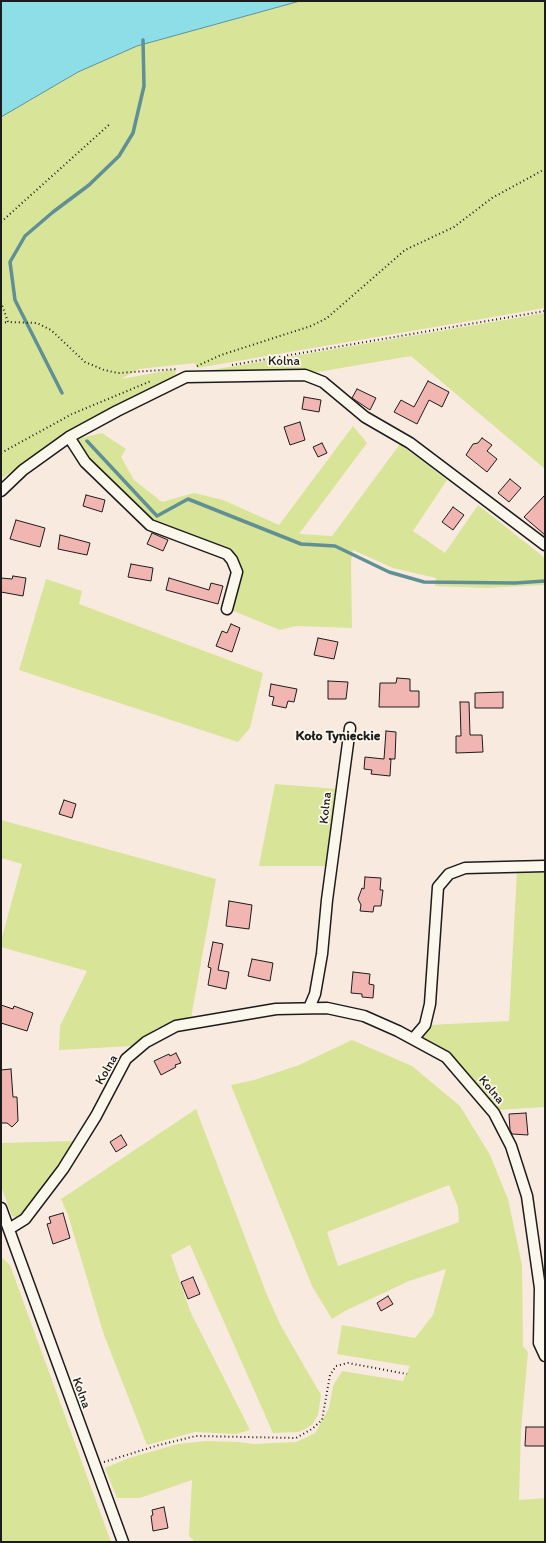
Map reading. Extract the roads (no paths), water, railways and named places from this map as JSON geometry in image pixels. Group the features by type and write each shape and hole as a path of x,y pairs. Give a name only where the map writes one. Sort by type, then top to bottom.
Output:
{"street":[{"name":"Kolna","path":"1,490 23,470 69,437 186,377 305,375 323,382 365,417 410,443 545,545"},
{"path":"69,437 85,462 150,525 227,554 232,560 237,572 227,609"},
{"name":"Kolna","path":"309,1008 315,994 322,954 327,900 335,851 350,728"},
{"path":"413,1039 425,1025 430,1004 438,887 449,874 465,868 545,866"},
{"name":"Kolna","path":"9,1230 25,1219 63,1169 96,1116 126,1059 146,1042 176,1026 276,1009 327,1008 364,1016 413,1039 446,1057 494,1113 511,1146 527,1196 540,1288 539,1343 545,1356"},
{"name":"Kolna","path":"1,1208 123,1542"}],"water":[{"path":"1,1 300,1 137,46 78,72 1,117"}],"waterway":[{"path":"62,393 15,300 10,262 25,236 53,212 89,185 119,156 133,133 144,86 143,40"},
{"path":"87,441 157,516 188,499 301,544 335,546 389,572 424,582 515,583 545,581"}],"district":[{"name":"Koło Tynieckie","path":"338,736"}]}
